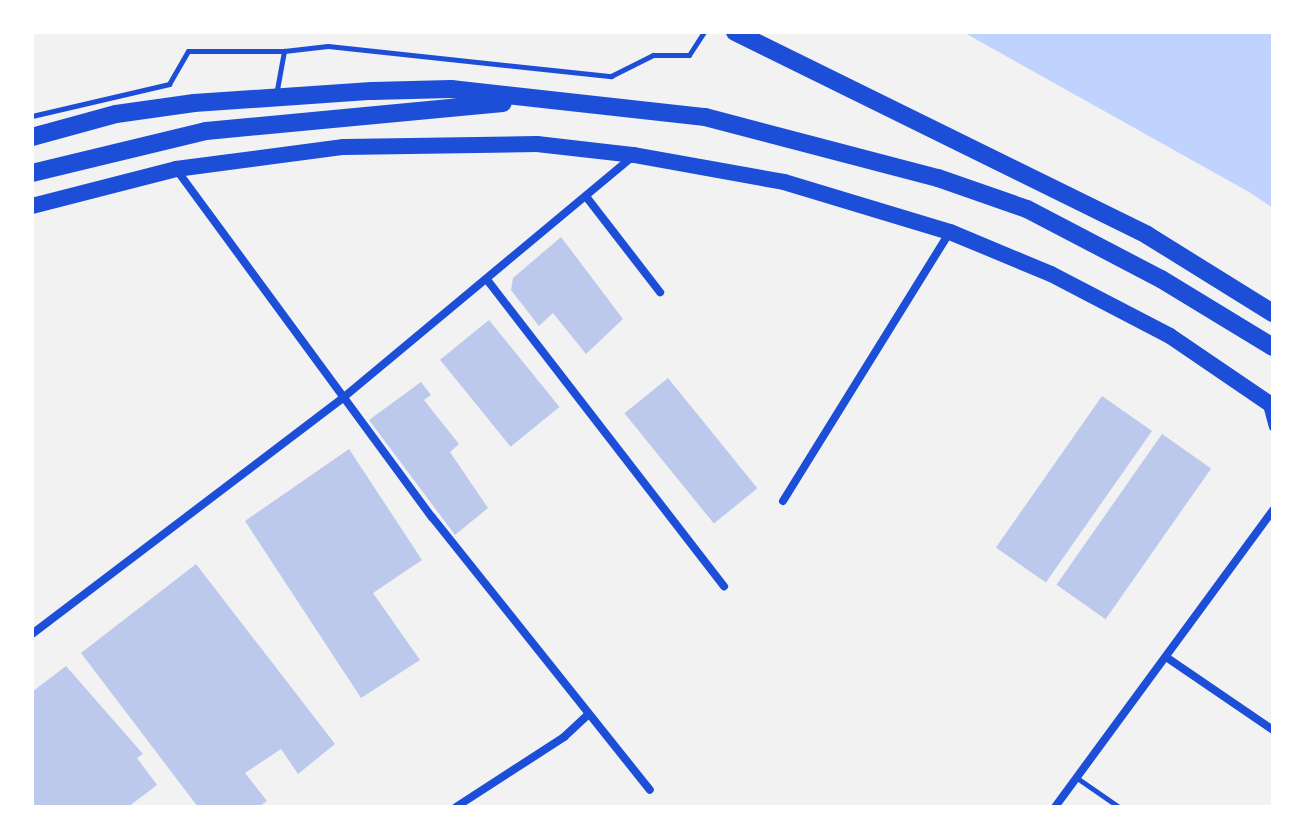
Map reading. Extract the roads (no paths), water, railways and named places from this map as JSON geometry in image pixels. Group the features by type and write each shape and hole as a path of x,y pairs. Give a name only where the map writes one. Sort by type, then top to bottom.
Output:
{"highway":[{"path":"735,32 1147,235 1273,313"},
{"path":"32,137 116,114 276,97 451,89 705,117 938,178 1027,209 1161,279 1273,347"},
{"path":"32,173 206,131 545,100"},
{"path":"32,206 176,169 372,146 537,144 634,155 784,182 950,232 1051,274 1170,336 1269,403"}],"street":[{"path":"32,634 344,397 588,199 634,155"},
{"path":"176,169 344,397 588,715 650,790"},
{"path":"588,199 660,292"},
{"path":"783,501 950,232"},
{"path":"488,281 724,586"},
{"path":"1269,403 1273,427"},
{"path":"1055,807 1273,510"},
{"path":"1166,657 1273,730"},
{"path":"456,807 564,737 588,715"}],"lane":[{"path":"32,116 169,84 188,51 284,51 328,46 611,76 653,55 689,55 704,32"},
{"path":"276,97 284,51"},
{"path":"1076,777 1119,807"}],"water":[{"path":"963,32 1273,32 1273,208 1249,192"}]}
